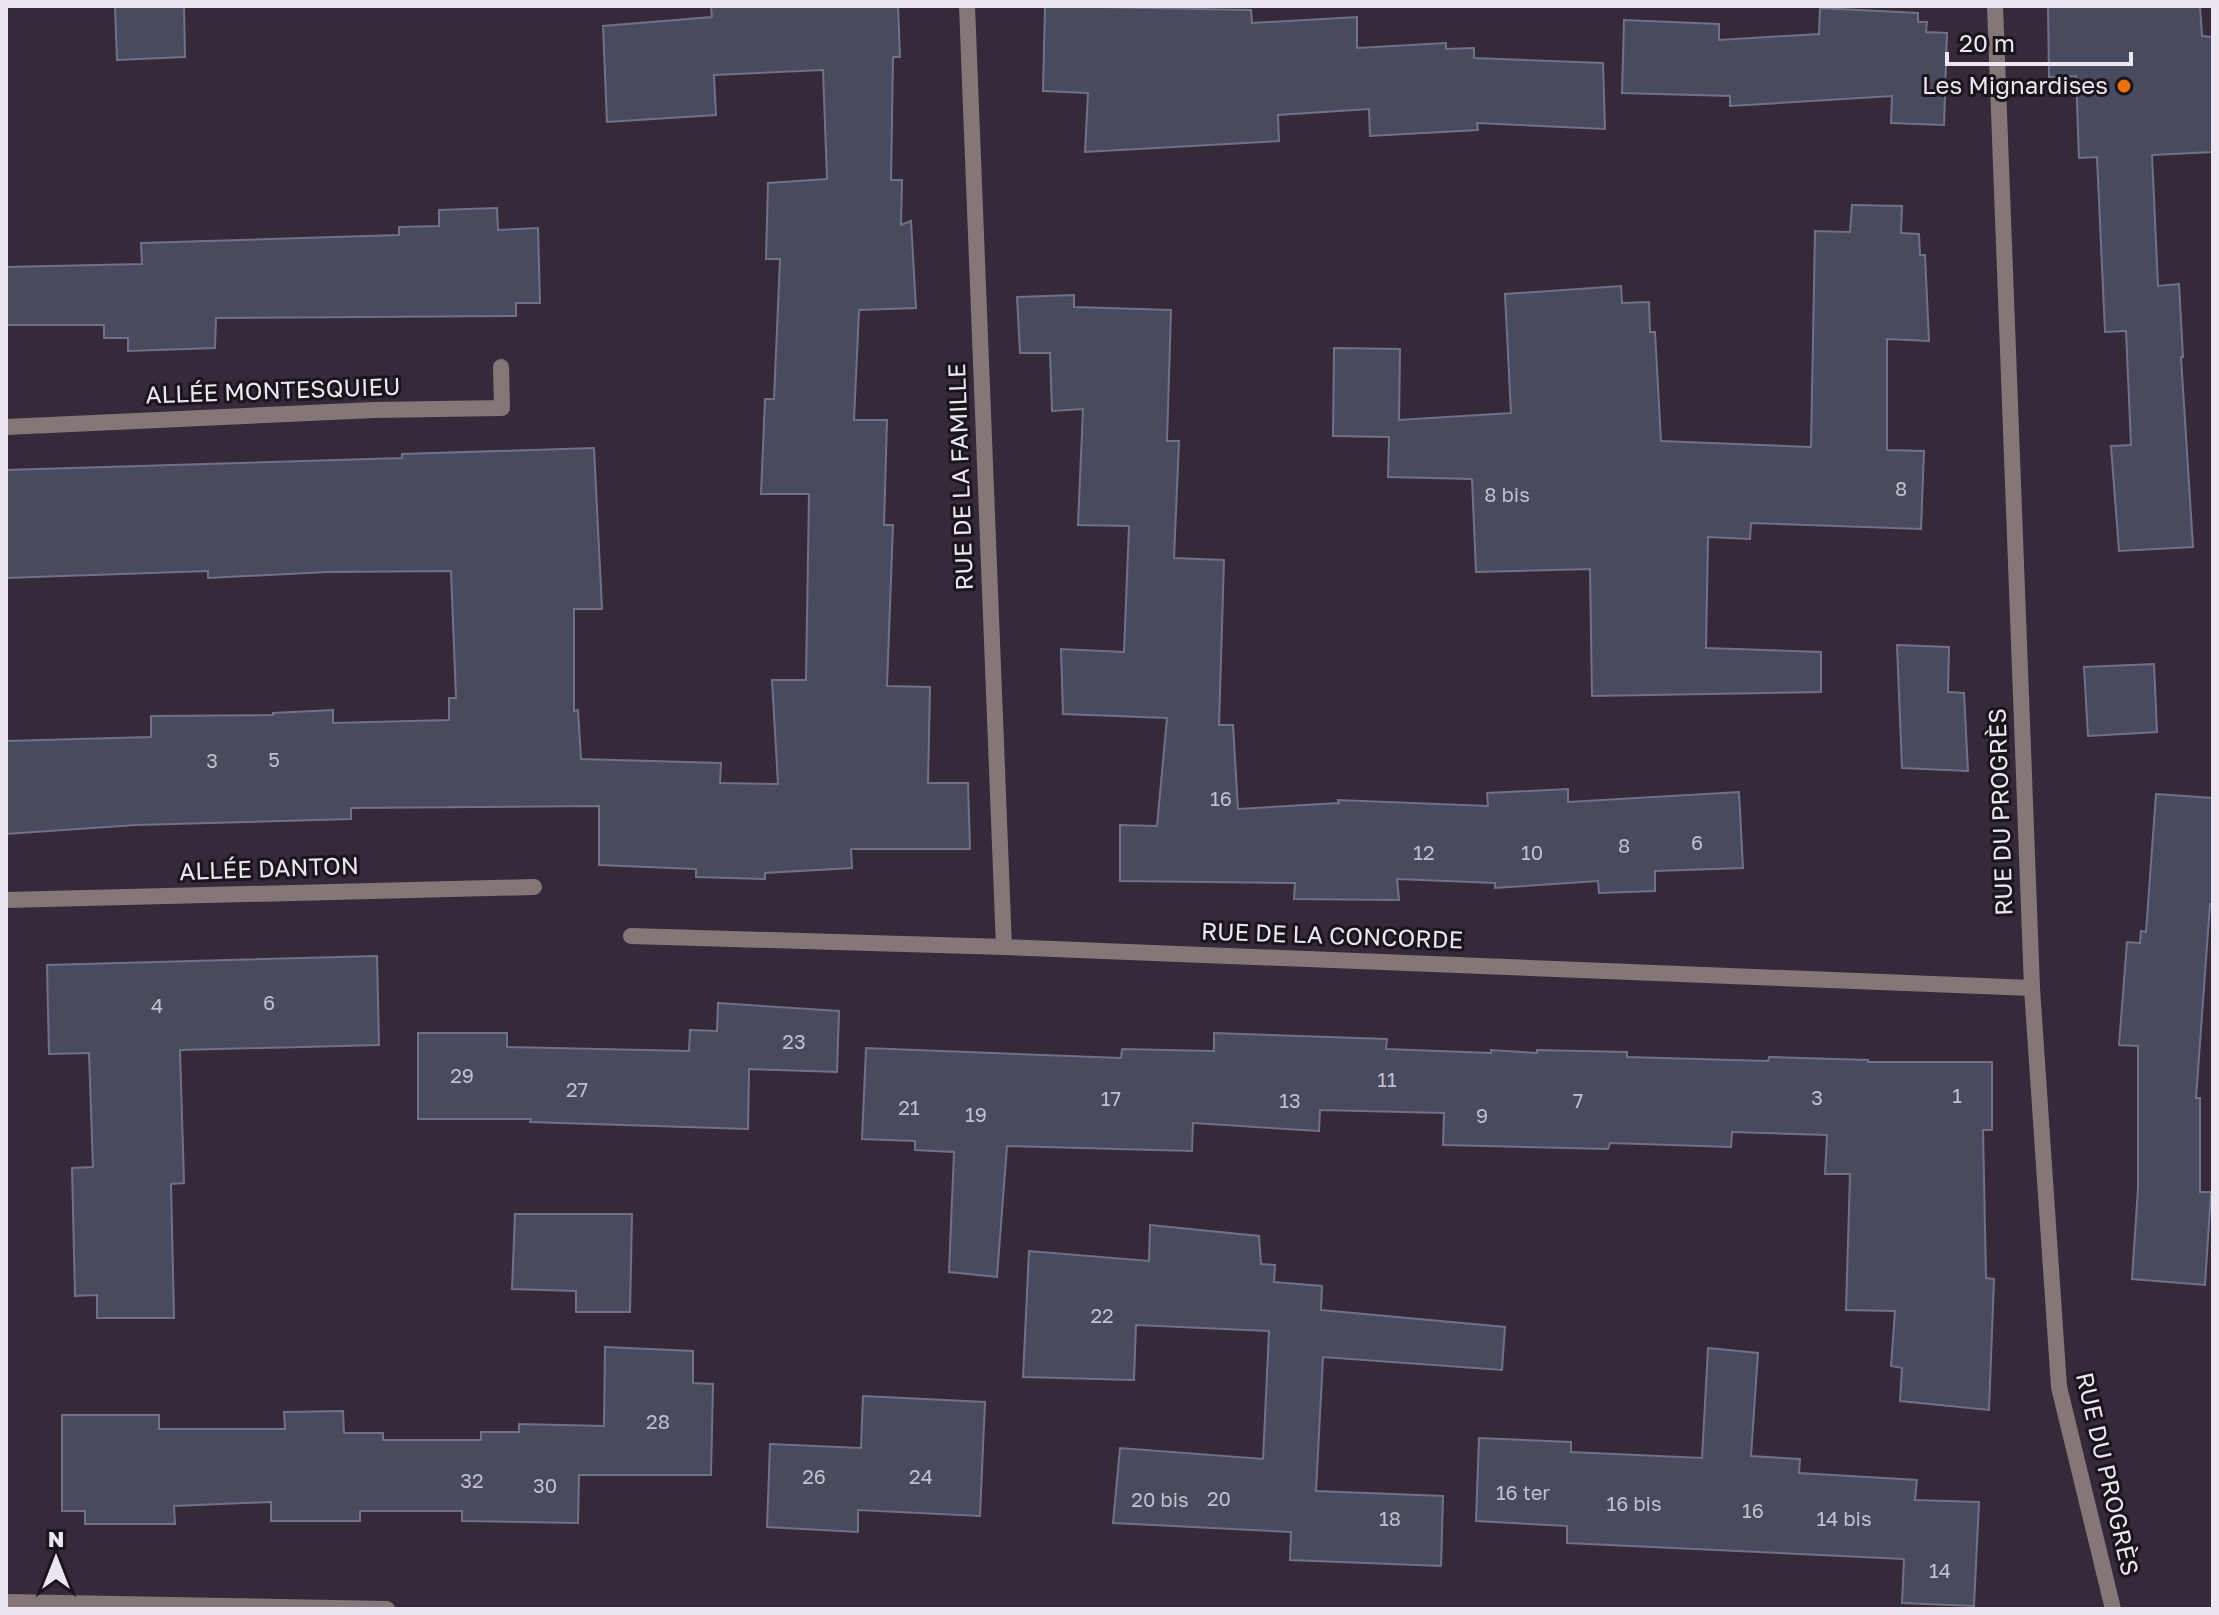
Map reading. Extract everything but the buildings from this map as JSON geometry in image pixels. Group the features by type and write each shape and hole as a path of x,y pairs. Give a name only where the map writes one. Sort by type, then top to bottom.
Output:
{"street":[{"name":"RUE DE LA FAMILLE","path":"967,6 1004,947"},
{"name":"RUE DU PROGRÈS","path":"1995,6 2032,988 2059,1387 2113,1609"},
{"name":"ALLÉE MONTESQUIEU","path":"6,427 374,410 502,408 501,367"},
{"name":"ALLÉE DANTON","path":"6,900 534,887"},
{"name":"RUE DE LA CONCORDE","path":"631,936 1004,947 2032,988"},
{"path":"6,1602 387,1609"}],"place":[{"name":"Les Mignardises","path":"2124,86"}]}
